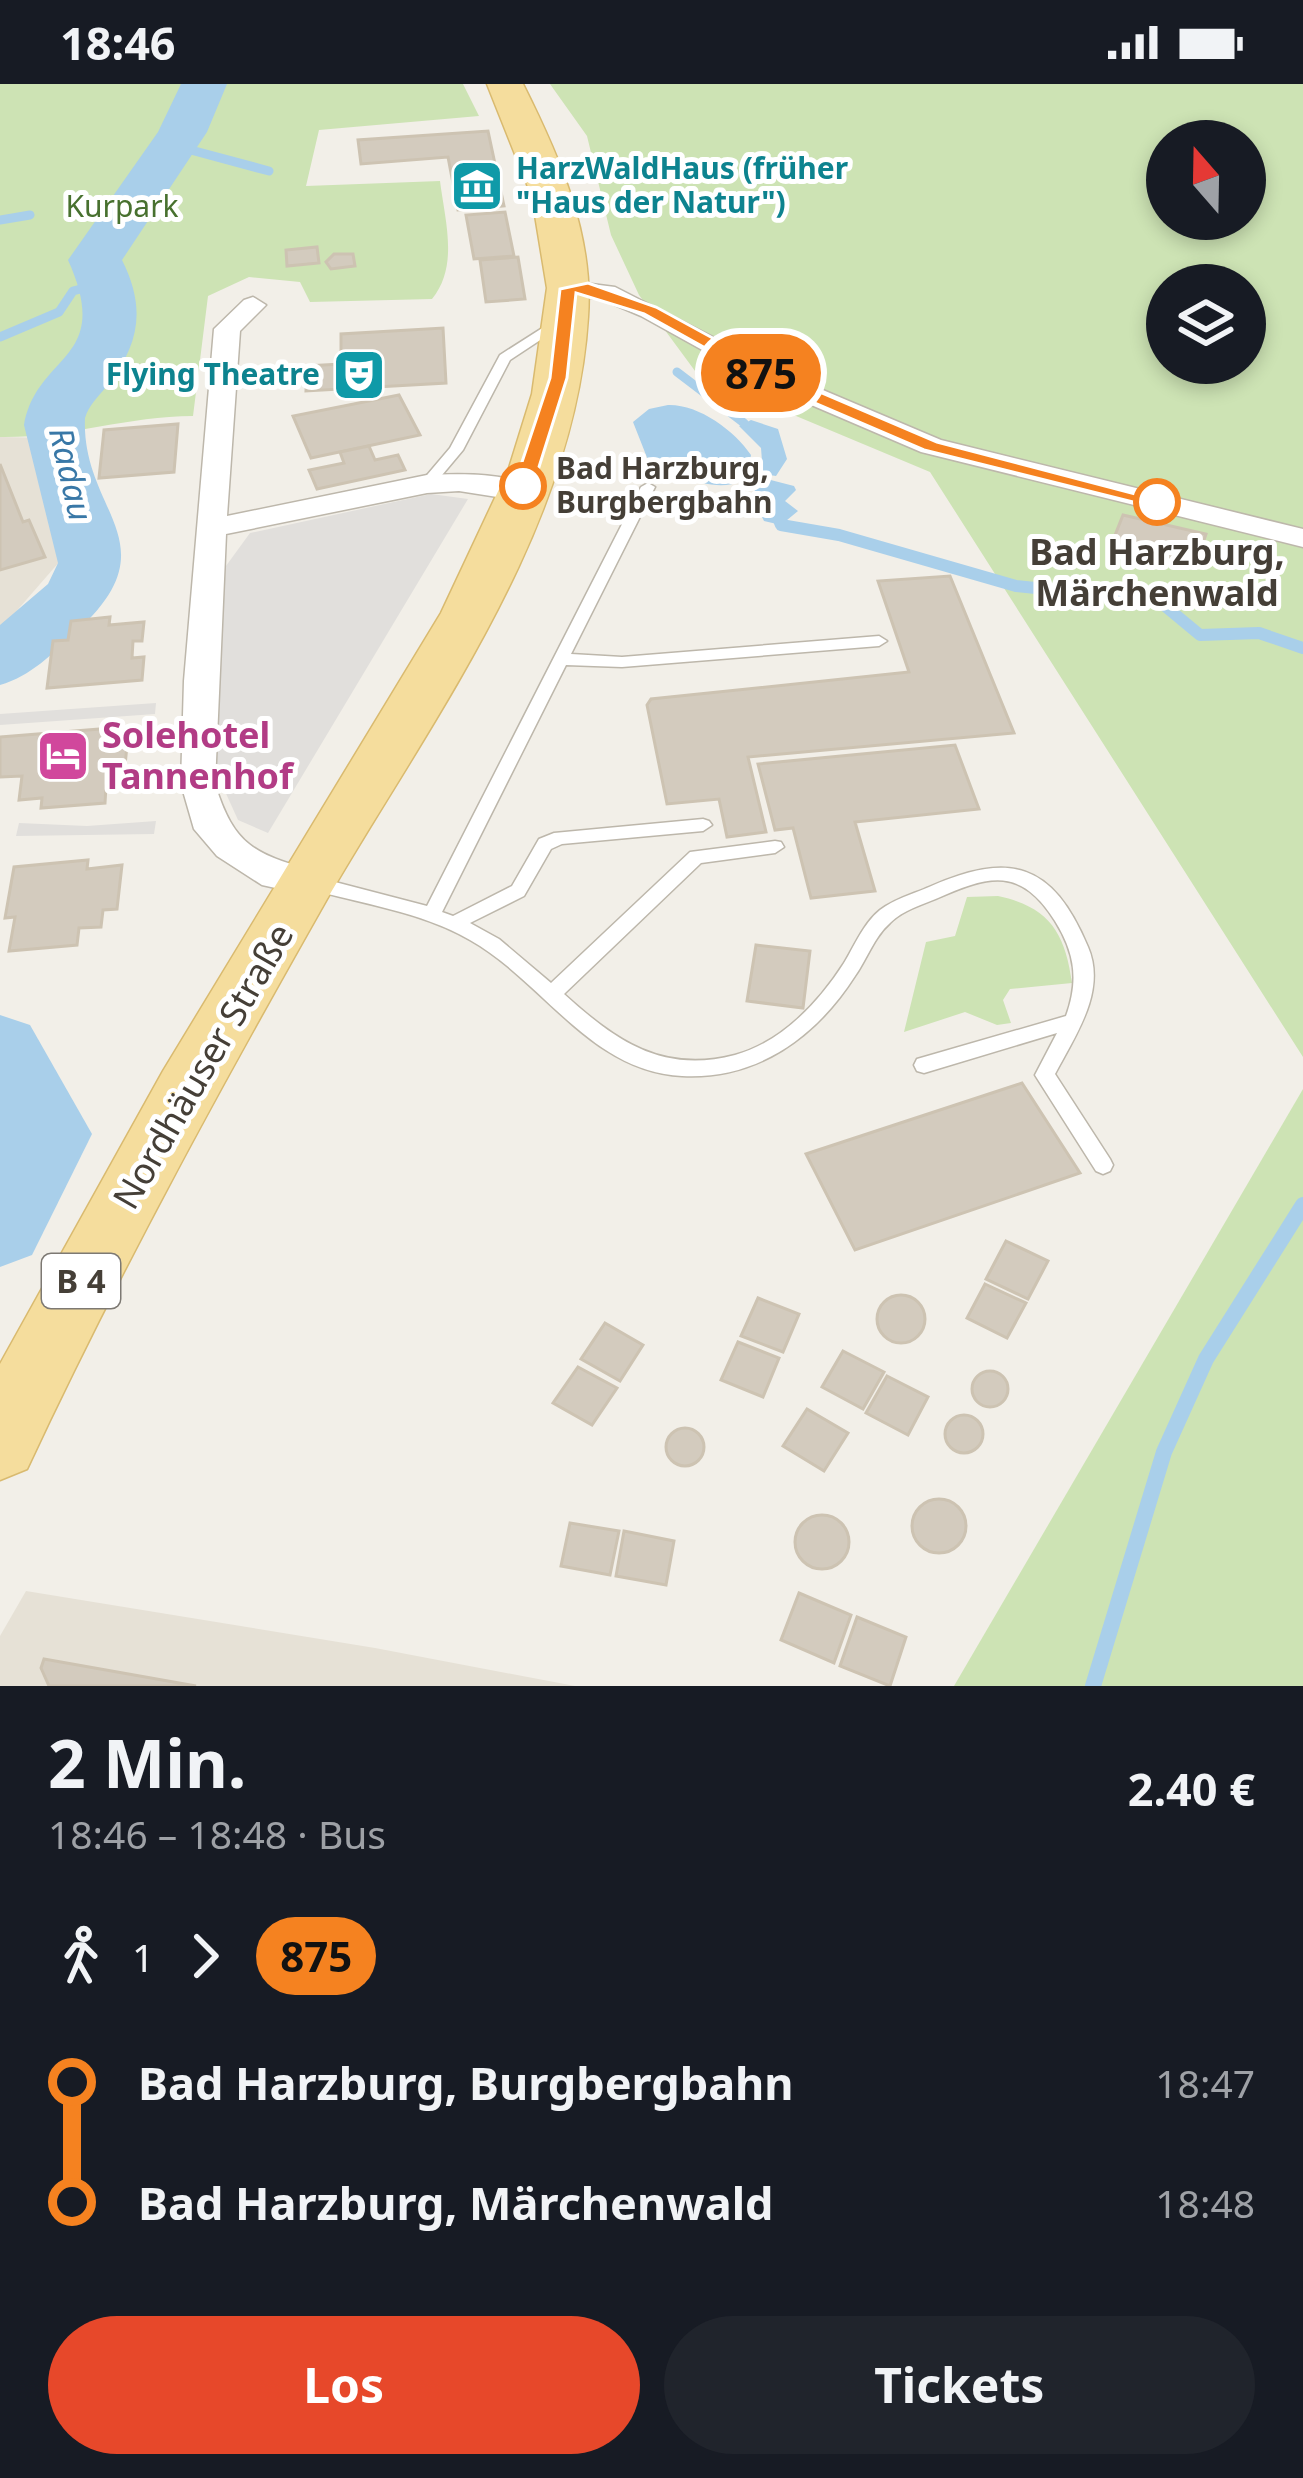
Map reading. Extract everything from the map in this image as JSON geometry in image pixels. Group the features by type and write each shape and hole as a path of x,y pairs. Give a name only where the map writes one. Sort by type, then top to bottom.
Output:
{"main road":[{"name":"Nordhäuser Straße","path":"0,1443 94,1257 459,622 521,492 548,422 568,302 565,251 532,140 505,84"}],"street":[{"path":"568,302 606,292 650,310 761,373 931,446 1303,538"},
{"name":"Nordhäuser Straße","path":"254,304 227,329 198,784 212,829 229,847 275,877 307,882"},
{"path":"211,528 427,484 459,482 521,492"}],"lane":[{"path":"427,484 456,450 505,358 568,302"},
{"path":"432,914 648,487"},
{"path":"560,659 622,662 879,641"},
{"path":"452,924 518,891 545,844 560,838 703,826"},
{"path":"551,994 696,857 775,848"},
{"path":"307,882 432,914 452,924 491,944 595,1031 634,1054 675,1068 718,1066 765,1052 804,1030 824,1011 884,916 976,872 1007,871 1034,884 1056,904 1079,946 1088,985 1045,1076 1103,1165"},
{"path":"924,1065 1073,1021"}],"shaded area":[{"path":"0,437 49,438 67,553 0,630"},
{"path":"431,494 468,499 268,833 238,820 204,745 215,581 250,533"},
{"path":"156,703 155,714 0,725 0,714"},
{"path":"156,821 154,834 16,836 19,823 87,826"},
{"path":"26,1591 575,1686 0,1686 0,1636"}],"green space":[{"name":"Kurpark","path":"0,84 463,84 479,116 319,130 306,186 440,181 448,258 440,286 432,299 310,302 300,282 249,277 208,296 193,416 0,437"},
{"path":"550,84 1303,84 1303,1057 930,472 698,375 639,295 611,235 587,136"},
{"path":"998,896 1030,907 1052,924 1065,949 1072,983 1010,989 1003,1000 1011,1023 997,1025 965,1012 904,1032 926,942 955,936 967,897"},
{"path":"1303,1089 1303,1686 954,1686"}],"water":[{"path":"668,405 703,414 735,436 751,455 743,479 706,484 648,460 633,422 649,409"},
{"path":"751,420 778,429 787,459 776,476 763,474 761,448 739,426"},
{"path":"759,477 796,490 785,501 798,511 781,525 764,521 757,507 762,499 751,486"}],"building":[{"name":"HarzWaldHaus (früher \"Haus der Natur\")","path":"488,131 504,206 458,210 448,157 361,164 358,140"},
{"path":"505,212 514,256 474,259 466,215"},
{"path":"317,247 319,263 287,266 286,250"},
{"path":"334,254 353,254 355,266 331,269 326,262"},
{"path":"518,257 525,299 486,302 480,260"},
{"path":"443,328 446,383 306,391 307,366 341,364 341,334"},
{"path":"399,395 420,435 311,458 293,416"},
{"path":"178,424 174,472 99,478 104,430"},
{"path":"369,446 375,460 398,455 405,470 317,489 309,470 344,463 340,452"},
{"path":"0,464 23,522 29,520 45,557 0,570"},
{"path":"1123,515 1206,534 1195,567 1110,548"},
{"path":"950,576 1014,733 748,757 766,832 727,837 719,799 667,804 647,705 651,699 909,672 878,581"},
{"path":"110,617 109,625 144,622 142,641 133,641 132,658 144,657 142,680 47,688 53,641 68,640 71,621"},
{"name":"Solehotel Tannenhof","path":"113,728 112,737 128,736 123,785 106,786 105,803 41,808 42,798 19,800 22,776 0,777 0,737"},
{"path":"955,745 979,809 855,822 875,891 811,898 793,828 775,830 758,764"},
{"path":"88,860 87,869 122,865 117,909 103,910 101,927 79,928 77,945 9,951 15,917 5,918 14,867"},
{"path":"756,945 810,951 803,1008 747,1001"},
{"path":"1022,1083 1080,1173 855,1250 806,1154"},
{"path":"1006,1241 1048,1261 1028,1299 986,1279"},
{"path":"985,1284 1026,1303 1007,1338 967,1318"},
{"path":"901,1295 918,1302 925,1319 918,1336 901,1343 884,1336 877,1319 884,1302"},
{"path":"758,1298 799,1314 783,1352 741,1336"},
{"path":"605,1323 643,1345 620,1381 581,1359"},
{"path":"738,1342 779,1358 763,1397 721,1380"},
{"path":"843,1351 884,1372 863,1409 822,1387"},
{"path":"578,1367 617,1388 592,1425 553,1403"},
{"path":"990,1371 1003,1376 1008,1389 1003,1402 990,1407 977,1402 972,1389 977,1376"},
{"path":"887,1376 928,1397 908,1435 866,1413"},
{"path":"807,1409 848,1433 824,1471 783,1446"},
{"path":"964,1415 977,1421 983,1434 977,1447 964,1453 951,1447 945,1434 951,1421"},
{"path":"685,1428 699,1433 704,1447 699,1461 685,1466 671,1461 666,1447 671,1433"},
{"path":"939,1499 958,1507 966,1526 958,1545 939,1553 920,1545 912,1526 920,1507"},
{"path":"822,1515 841,1523 849,1542 841,1561 822,1569 803,1561 795,1542 803,1523"},
{"path":"570,1523 619,1531 610,1575 561,1566"},
{"path":"624,1531 674,1541 666,1585 616,1576"},
{"path":"799,1593 851,1615 834,1663 781,1640"},
{"path":"857,1617 906,1637 890,1686 840,1666"},
{"path":"44,1659 196,1686 49,1686 41,1668"}],"waterway":[{"name":"Radau","path":"0,662 60,610 87,578 89,545 60,462 55,418 61,403 99,356 110,326 109,295 95,260 182,132 204,84"},
{"path":"176,146 269,171"},
{"path":"89,212 124,211"},
{"path":"0,220 30,215"},
{"path":"0,337 59,312 73,291 107,282"},
{"path":"677,372 744,423"},
{"path":"754,481 767,491 781,525 839,535 1016,586 1159,601 1200,635 1259,633 1303,648"},
{"name":"Radau","path":"0,1049 48,1134 0,1227"},
{"path":"1093,1686 1164,1452 1206,1359 1303,1205"}],"bus line":[{"name":"875","path":"523,486 559,378 568,289 588,288 650,310 776,380 931,446 1157,502"}],"place":[{"name":"HarzWaldHaus (früher \"Haus der Natur\")","path":"477,186"},
{"name":"Flying Theatre","path":"359,375"},
{"name":"Bad Harzburg, Burgbergbahn","path":"523,486"},
{"name":"Bad Harzburg, Märchenwald","path":"1157,502"},
{"name":"Solehotel Tannenhof","path":"63,756"}]}
